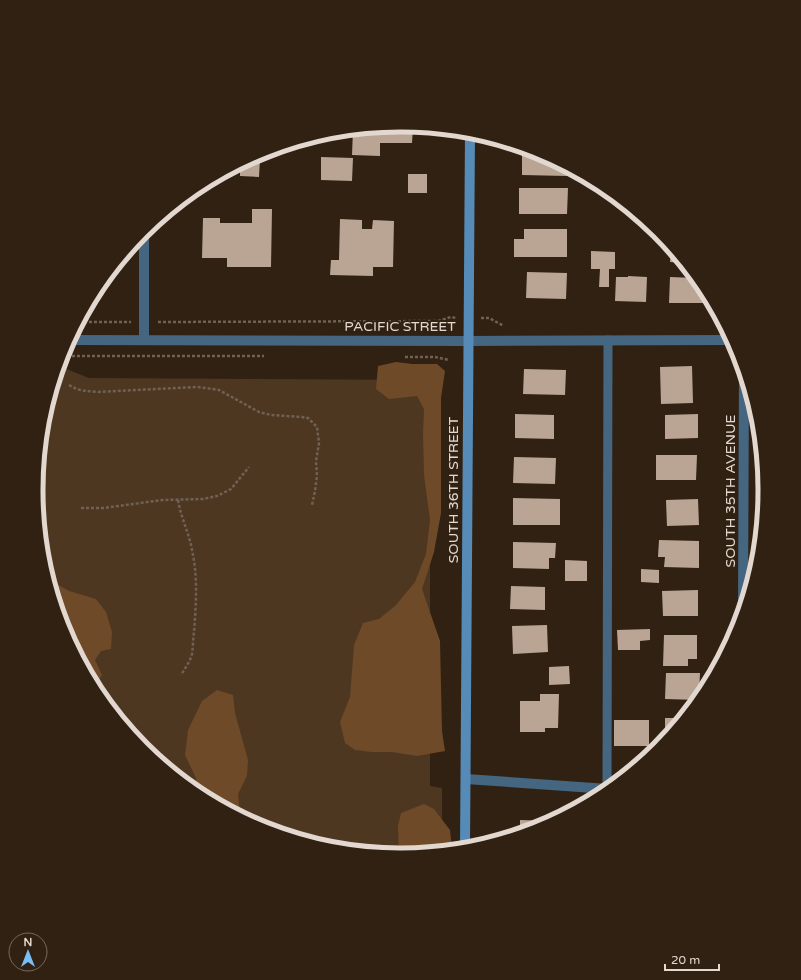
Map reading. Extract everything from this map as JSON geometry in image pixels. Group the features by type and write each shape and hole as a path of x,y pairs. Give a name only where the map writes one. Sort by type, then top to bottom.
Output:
{"street":[{"name":"SOUTH 36TH STREET","path":"465,842 470,139"},
{"path":"144,241 144,340"},
{"name":"PACIFIC STREET","path":"76,340 725,340"},
{"name":"SOUTH 35TH AVENUE","path":"743,592 744,390"},
{"path":"466,779 597,788"}],"lane":[{"path":"607,782 608,340"}],"path":[{"path":"85,322 438,321 451,318"},
{"path":"69,356 270,356"},
{"path":"398,357 435,357 448,360"},
{"path":"69,385 75,389 98,392 198,387 208,388 219,390 259,412 271,415 308,418 317,428 319,444 316,461 315,491 312,505"},
{"path":"81,508 104,508 162,500 203,499 216,496 231,489 249,467"},
{"path":"178,500 180,512 192,548 195,578 192,654 181,675"}],"shaded area":[{"path":"396,362 412,364 437,364 445,371 441,398 441,513 434,552 422,589 440,641 442,731 445,751 417,756 392,752 355,750 345,743 340,722 350,697 354,645 363,623 379,619 396,605 415,582 426,554 430,520 424,475 424,409 417,396 389,399 376,389 378,366"},
{"path":"64,368 89,378 430,380 430,786 442,788 442,845 400,848 377,847 331,841 286,829 242,811 222,800 183,774 148,743 132,726 103,689 80,648 62,605 50,560 44,513 44,467 50,420 55,397"},
{"path":"55,583 69,591 96,599 106,612 112,632 111,649 101,651 95,660 102,675 98,681 80,648 70,627"},
{"path":"217,690 233,695 235,713 248,760 247,776 238,794 239,810 197,783 196,778 185,755 188,730 202,701"},
{"path":"424,804 434,809 450,830 451,843 424,847 399,848 398,826 401,813"}],"building":[{"path":"377,133 413,133 412,143 380,143 380,156 352,155 353,136"},
{"path":"522,154 567,173 567,176 522,175"},
{"path":"321,157 353,158 352,181 321,180"},
{"path":"260,162 259,177 240,176 240,170"},
{"path":"408,174 427,174 427,193 408,193"},
{"path":"519,188 568,188 567,214 519,214"},
{"path":"252,209 272,209 271,267 227,267 227,258 202,258 203,218 220,218 220,223 252,223"},
{"path":"340,219 362,220 362,229 372,229 373,220 394,221 393,267 373,267 373,276 330,275 331,260 339,260"},
{"path":"524,229 567,229 567,257 514,257 514,239 524,239"},
{"path":"591,251 615,252 615,269 609,269 609,287 599,287 600,269 591,269"},
{"path":"670,256 676,262 670,262"},
{"path":"527,272 567,273 566,299 526,298"},
{"path":"616,277 647,277 646,302 615,301"},
{"path":"670,277 688,278 705,303 669,303"},
{"path":"692,366 693,403 661,404 660,367"},
{"path":"524,369 566,370 565,395 523,394"},
{"path":"515,414 554,415 554,439 515,438"},
{"path":"698,414 698,438 665,439 665,415"},
{"path":"656,455 697,455 696,480 656,480"},
{"path":"514,457 556,458 555,484 513,483"},
{"path":"513,498 560,499 560,525 513,525"},
{"path":"698,499 699,525 667,526 666,500"},
{"path":"659,540 699,541 699,568 664,567 665,557 658,557"},
{"path":"513,542 556,543 555,558 549,558 549,569 513,568"},
{"path":"565,560 587,561 587,581 565,581"},
{"path":"641,569 659,570 659,583 641,582"},
{"path":"511,586 545,587 545,610 510,609"},
{"path":"698,590 698,616 663,616 662,591"},
{"path":"547,625 548,652 513,654 512,626"},
{"path":"650,629 650,640 640,641 640,650 618,650 617,630"},
{"path":"664,635 697,635 697,659 688,659 688,666 663,666"},
{"path":"569,666 570,684 549,685 549,667"},
{"path":"666,673 700,673 699,687 690,700 665,699"},
{"path":"540,694 559,694 558,728 545,728 545,732 520,732 520,701 540,701"},
{"path":"665,718 676,718 669,726 665,730"},
{"path":"614,720 649,720 649,746 614,746"},
{"path":"520,820 536,820 520,827"}]}
